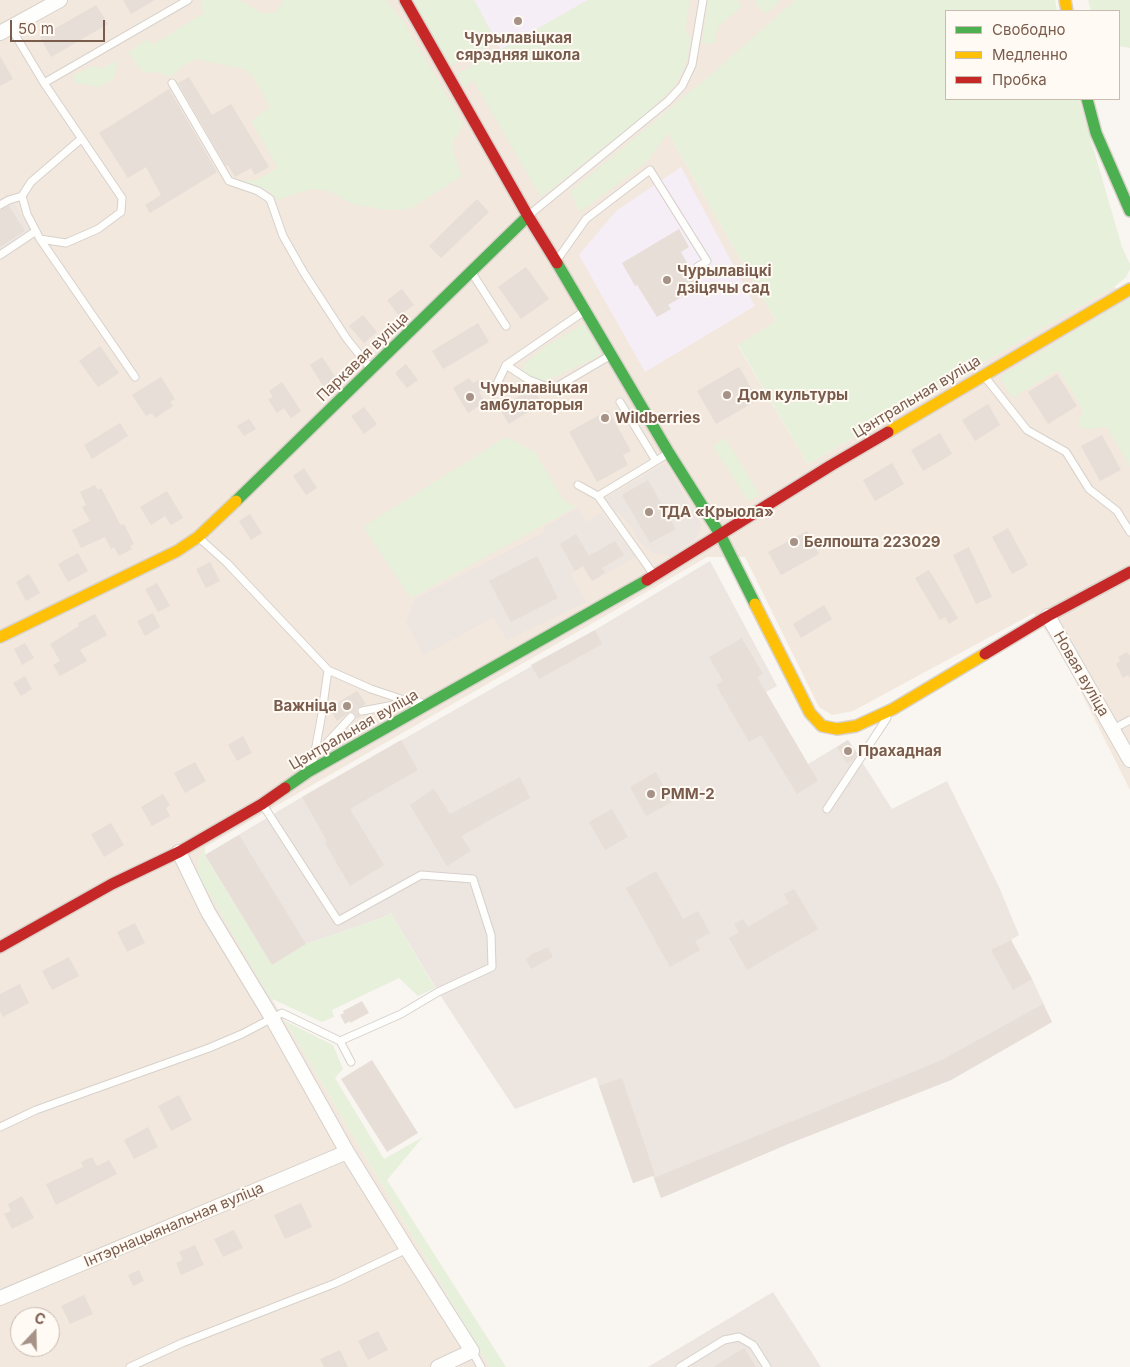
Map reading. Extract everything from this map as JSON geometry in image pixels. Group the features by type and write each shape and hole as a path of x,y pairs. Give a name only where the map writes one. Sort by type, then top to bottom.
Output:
{"street":[{"path":"5,30 60,0"},
{"path":"405,0 528,216 557,261 669,453 720,534 810,713 822,726 837,729 856,726 893,709 1048,616"},
{"path":"1087,100 1096,133 1130,211"},
{"name":"Паркавая вуліца","path":"0,637 177,552 198,537 248,491 528,216"},
{"name":"Цэнтральная вуліца","path":"0,947 112,884 179,852 262,804 308,772 655,576 830,466 1130,289"},
{"name":"Новая вуліца","path":"1130,572 1048,616 1130,760"},
{"path":"179,852 208,912 272,1018 347,1152 406,1249 472,1351 438,1367"},
{"name":"Інтэрнацыянальная вуліца","path":"0,1298 347,1152"}],"lane":[{"path":"44,83 188,0"},
{"path":"528,216 668,101 682,86 692,65 703,0"},
{"path":"5,30 44,83 122,198 121,212 98,229 66,243 40,239"},
{"path":"172,83 229,181 258,191 270,199 284,236 304,273 347,339 371,370"},
{"path":"0,206 9,200 22,196 30,182 81,138"},
{"path":"557,261 586,219 650,170 707,261 697,267"},
{"path":"22,196 27,214 40,239 135,377"},
{"path":"0,254 36,231"},
{"path":"472,272 506,326"},
{"path":"494,390 506,364 586,310"},
{"path":"506,364 530,380 553,389 612,355"},
{"path":"983,375 1027,430 1066,452 1089,489 1117,511 1130,532"},
{"path":"620,402 656,461"},
{"path":"598,496 669,453"},
{"path":"578,485 598,496 655,576"},
{"path":"198,537 239,576 328,670 371,689 410,702"},
{"path":"308,772 314,757 328,670"},
{"path":"362,711 410,702 430,703"},
{"path":"827,809 893,709"},
{"path":"314,757 352,717"},
{"path":"1113,729 1130,720"},
{"path":"262,804 338,921 422,875 472,879 476,888 491,935 492,967 438,992 401,1014 340,1041"},
{"path":"0,1127 36,1110 209,1048 242,1034 282,1013 340,1041 352,1062"},
{"path":"130,1367 182,1343 336,1283 406,1249"},
{"path":"680,1367 724,1340 739,1337 753,1345 767,1367"},
{"path":"472,1351 482,1367"}],"shaded area":[{"path":"0,0 810,0 659,117 776,321 738,346 808,464 1114,287 1130,295 1130,790 1067,664 1034,613 853,711 832,715 819,707 745,557 707,557 205,847 198,861 198,874 490,1367 0,1367"},
{"name":"Чурылавіцкая сярэдняя школа","path":"474,0 588,0 501,50"},
{"name":"Чурылавіцкі дзіцячы сад","path":"681,167 755,306 645,372 579,255 616,211"},
{"path":"8,194 36,238 0,261 0,199"},
{"path":"665,463 701,524 700,531 695,539 671,556 653,553 639,541 632,528 618,512 614,513 606,504 606,498"},
{"path":"578,508 586,522 602,513 636,557 592,581 583,566 570,574 586,602 507,640 494,617 424,655 406,622 415,599 545,532 543,528"},
{"path":"710,561 777,686 766,692 808,764 848,740 892,809 947,781 999,887 1019,935 1011,940 1052,1022 951,1080 788,1144 661,1198 653,1176 633,1183 596,1077 515,1109 438,992 391,913 382,918 306,944 272,965 205,855 302,797 595,630"},
{"path":"773,1292 821,1367 648,1367"}],"green space":[{"path":"203,0 240,0 263,14 276,12 284,0 386,0 403,21 464,125 454,139 453,151 462,176 410,209 387,210 352,204 330,191 311,189 277,200 269,191 238,181 257,180 278,168 251,121 270,107 253,77 244,69 196,59 181,67 171,77 154,72 147,73 140,69 128,52 148,39 152,45 204,13 200,2"},
{"path":"412,0 474,0 496,42 450,66"},
{"path":"588,0 690,0 685,31 691,39 685,67 674,87 642,117 541,197 473,80 465,89 457,74"},
{"path":"708,0 738,0 742,6 717,28 715,43 702,44"},
{"path":"756,0 781,0 767,13 762,11 755,3"},
{"path":"795,0 1055,0 1057,10 945,10 945,100 1079,100 1130,269 1126,277 1114,287 808,464 738,345 776,321 668,133 648,161 580,212 570,192 716,70"},
{"path":"1088,0 1130,0 1130,48 1120,46 1120,10 1091,10"},
{"path":"119,60 113,79 99,87 75,83 72,76 92,66 102,68"},
{"path":"1130,298 1130,467 1107,427 1084,429 1078,425 1083,409 1058,370 1012,398 1002,381 1002,375"},
{"path":"584,324 601,353 596,358 543,382 524,372 525,363 546,346"},
{"path":"506,437 535,452 563,499 576,507 411,598 363,527"},
{"path":"725,438 760,495 748,501 713,446"},
{"path":"205,847 205,856 272,965 306,944 382,918 391,913 435,988 418,996 399,978 332,1010 334,1017 322,1022 270,998 198,874 198,861"},
{"path":"285,1021 333,1045 343,1069 335,1078 384,1159 423,1137 387,1180 506,1367 490,1367"}],"building":[{"path":"123,0 155,0 131,14"},
{"path":"96,5 108,24 51,57 40,37"},
{"path":"0,56 13,79 0,86"},
{"path":"189,77 212,115 231,104 269,167 255,175 251,168 235,177 228,165 226,166 178,83"},
{"path":"169,89 217,172 150,213 145,205 161,195 146,167 128,178 99,133"},
{"path":"477,199 489,212 441,258 429,246"},
{"path":"9,206 25,231 0,247 0,210"},
{"path":"679,229 689,247 681,252 700,286 668,305 671,309 657,317 637,285 635,286 622,263"},
{"path":"526,267 549,299 521,319 498,287"},
{"path":"402,289 414,305 399,316 387,300"},
{"path":"363,315 377,332 364,343 349,326"},
{"path":"478,323 489,342 443,369 432,351"},
{"path":"100,346 119,373 98,387 79,361"},
{"path":"322,357 336,378 323,386 310,365"},
{"path":"406,364 418,380 407,388 395,373"},
{"name":"Дом культуры","path":"739,367 758,400 716,424 697,391"},
{"path":"1057,374 1077,406 1048,424 1028,392"},
{"path":"161,377 175,399 170,402 173,406 155,418 152,413 146,416 132,395"},
{"name":"Чурылавіцкая амбулаторыя","path":"469,378 473,383 479,380 484,389 479,392 485,402 468,413 453,388"},
{"path":"282,382 301,411 291,418 284,408 277,413 268,399 273,397 269,391"},
{"path":"533,388 542,403 509,424 499,408"},
{"path":"988,404 1000,425 975,441 962,420"},
{"path":"364,407 377,424 364,434 351,416"},
{"path":"608,410 631,451 623,455 628,465 597,482 569,432"},
{"path":"249,419 256,429 244,436 237,426"},
{"path":"120,423 128,436 92,459 84,445"},
{"path":"940,433 952,454 923,471 911,450"},
{"path":"1102,435 1121,470 1100,481 1081,446"},
{"path":"892,463 904,484 875,501 863,480"},
{"path":"304,468 317,488 306,495 293,476"},
{"name":"ТДА «Крыола»","path":"648,480 676,529 650,543 622,495"},
{"path":"95,485 98,490 101,488 120,524 124,524 134,544 130,546 132,549 119,556 114,547 111,549 105,537 81,548 72,530 90,521 82,507 86,505 80,492"},
{"path":"167,491 183,518 171,525 165,516 151,525 140,507"},
{"path":"250,514 262,533 251,540 239,521"},
{"path":"1008,528 1028,565 1012,574 992,537"},
{"path":"807,531 819,554 781,575 768,552"},
{"path":"576,534 589,556 615,541 624,555 602,568 605,573 592,581 583,566 575,571 560,544"},
{"path":"969,547 992,597 976,604 953,555"},
{"path":"78,553 88,571 68,582 58,564"},
{"path":"537,556 558,598 511,622 489,581"},
{"path":"210,562 220,581 206,588 196,569"},
{"path":"929,570 958,618 949,624 945,617 940,620 915,578"},
{"path":"29,574 40,593 26,601 16,582"},
{"path":"157,583 170,606 158,612 145,589"},
{"path":"824,605 832,619 801,638 793,624"},
{"path":"153,613 160,627 145,636 137,621"},
{"path":"95,614 107,635 80,650 87,661 60,676 53,665 60,661 50,644 79,626 78,623"},
{"path":"595,630 602,644 539,679 531,665"},
{"path":"742,638 763,674 757,677 818,781 797,794 761,735 749,742 716,685 723,681 709,657"},
{"path":"25,643 34,658 22,665 14,649"},
{"path":"1127,652 1130,656 1130,678 1128,675 1123,678 1116,664 1120,661 1118,657"},
{"path":"25,676 32,689 21,696 13,683"},
{"name":"Важніца","path":"357,691 366,704 357,709 361,716 356,719 355,713 350,712 337,721 329,708"},
{"path":"243,736 252,753 237,761 228,745"},
{"path":"401,740 418,770 350,809 384,865 350,886 325,843 327,841 302,797"},
{"name":"Прахадная","path":"848,740 857,753 854,759 847,763 837,747"},
{"path":"195,762 206,781 185,793 174,773"},
{"name":"РММ-2","path":"656,772 672,802 646,816 630,787"},
{"path":"520,777 530,798 461,836 471,851 447,866 410,805 434,789 450,814"},
{"path":"163,794 170,805 166,808 170,816 152,826 141,807"},
{"path":"612,809 628,837 605,850 589,822"},
{"path":"111,823 124,845 104,857 91,834"},
{"path":"239,835 306,944 272,965 205,855"},
{"path":"656,871 683,919 698,911 710,933 695,941 700,950 670,967 626,888"},
{"path":"794,889 818,929 747,970 729,938 739,932 734,924 743,919 748,927 789,903 784,894"},
{"path":"135,923 145,943 127,952 117,932"},
{"path":"1011,940 1032,979 1013,990 991,950"},
{"path":"548,947 553,957 531,969 526,959 530,955"},
{"path":"69,957 79,976 52,990 42,971"},
{"path":"20,984 29,1003 3,1017 0,1011 0,994"},
{"path":"362,1001 369,1013 345,1024 340,1015 344,1013 343,1011"},
{"path":"1043,1004 1052,1022 951,1080 788,1144 661,1198 654,1178 942,1060"},
{"path":"372,1060 418,1133 387,1152 341,1079"},
{"path":"622,1078 655,1175 633,1183 599,1086"},
{"path":"179,1095 192,1120 171,1131 158,1106"},
{"path":"148,1127 158,1147 134,1159 124,1140"},
{"path":"92,1157 97,1166 109,1160 117,1174 56,1205 46,1184 83,1167 81,1162"},
{"path":"22,1196 34,1218 12,1229 4,1214 11,1211 8,1204"},
{"path":"301,1203 312,1227 285,1239 274,1215"},
{"path":"234,1230 243,1248 223,1257 214,1239"},
{"path":"195,1245 204,1265 181,1275 176,1263 183,1260 179,1252"},
{"path":"139,1270 144,1281 133,1286 128,1275"},
{"path":"84,1295 93,1314 70,1324 61,1306"},
{"path":"378,1331 388,1350 368,1360 358,1341"},
{"path":"744,1348 756,1367 713,1367"},
{"path":"340,1350 348,1367 324,1367 320,1359"}],"traffic: fast":[{"path":"1087,100 1096,133 1130,211"},
{"path":"236,501 528,216"},
{"path":"557,263 669,453 720,534 755,604"},
{"path":"285,788 308,772 647,580"}],"traffic: slow":[{"path":"1065,0 1067,10"},
{"path":"888,432 1130,289"},
{"path":"0,637 177,551 198,537 236,501"},
{"path":"755,604 810,713 822,726 837,729 856,726 893,709 985,654"}],"traffic: jam":[{"path":"405,0 528,216 557,263"},
{"path":"647,580 888,432"},
{"path":"985,654 1048,616 1130,572"},
{"path":"0,947 112,884 179,852 262,804 285,788"}],"place":[{"name":"Чурылавіцкая сярэдняя школа","path":"518,21"},
{"name":"Чурылавіцкі дзіцячы сад","path":"667,280"},
{"name":"Дом культуры","path":"727,395"},
{"name":"Чурылавіцкая амбулаторыя","path":"470,397"},
{"name":"Wildberries","path":"605,418"},
{"name":"ТДА «Крыола»","path":"649,512"},
{"name":"Белпошта 223029","path":"794,542"},
{"name":"Важніца","path":"347,706"},
{"name":"Прахадная","path":"848,751"},
{"name":"РММ-2","path":"651,794"}]}
